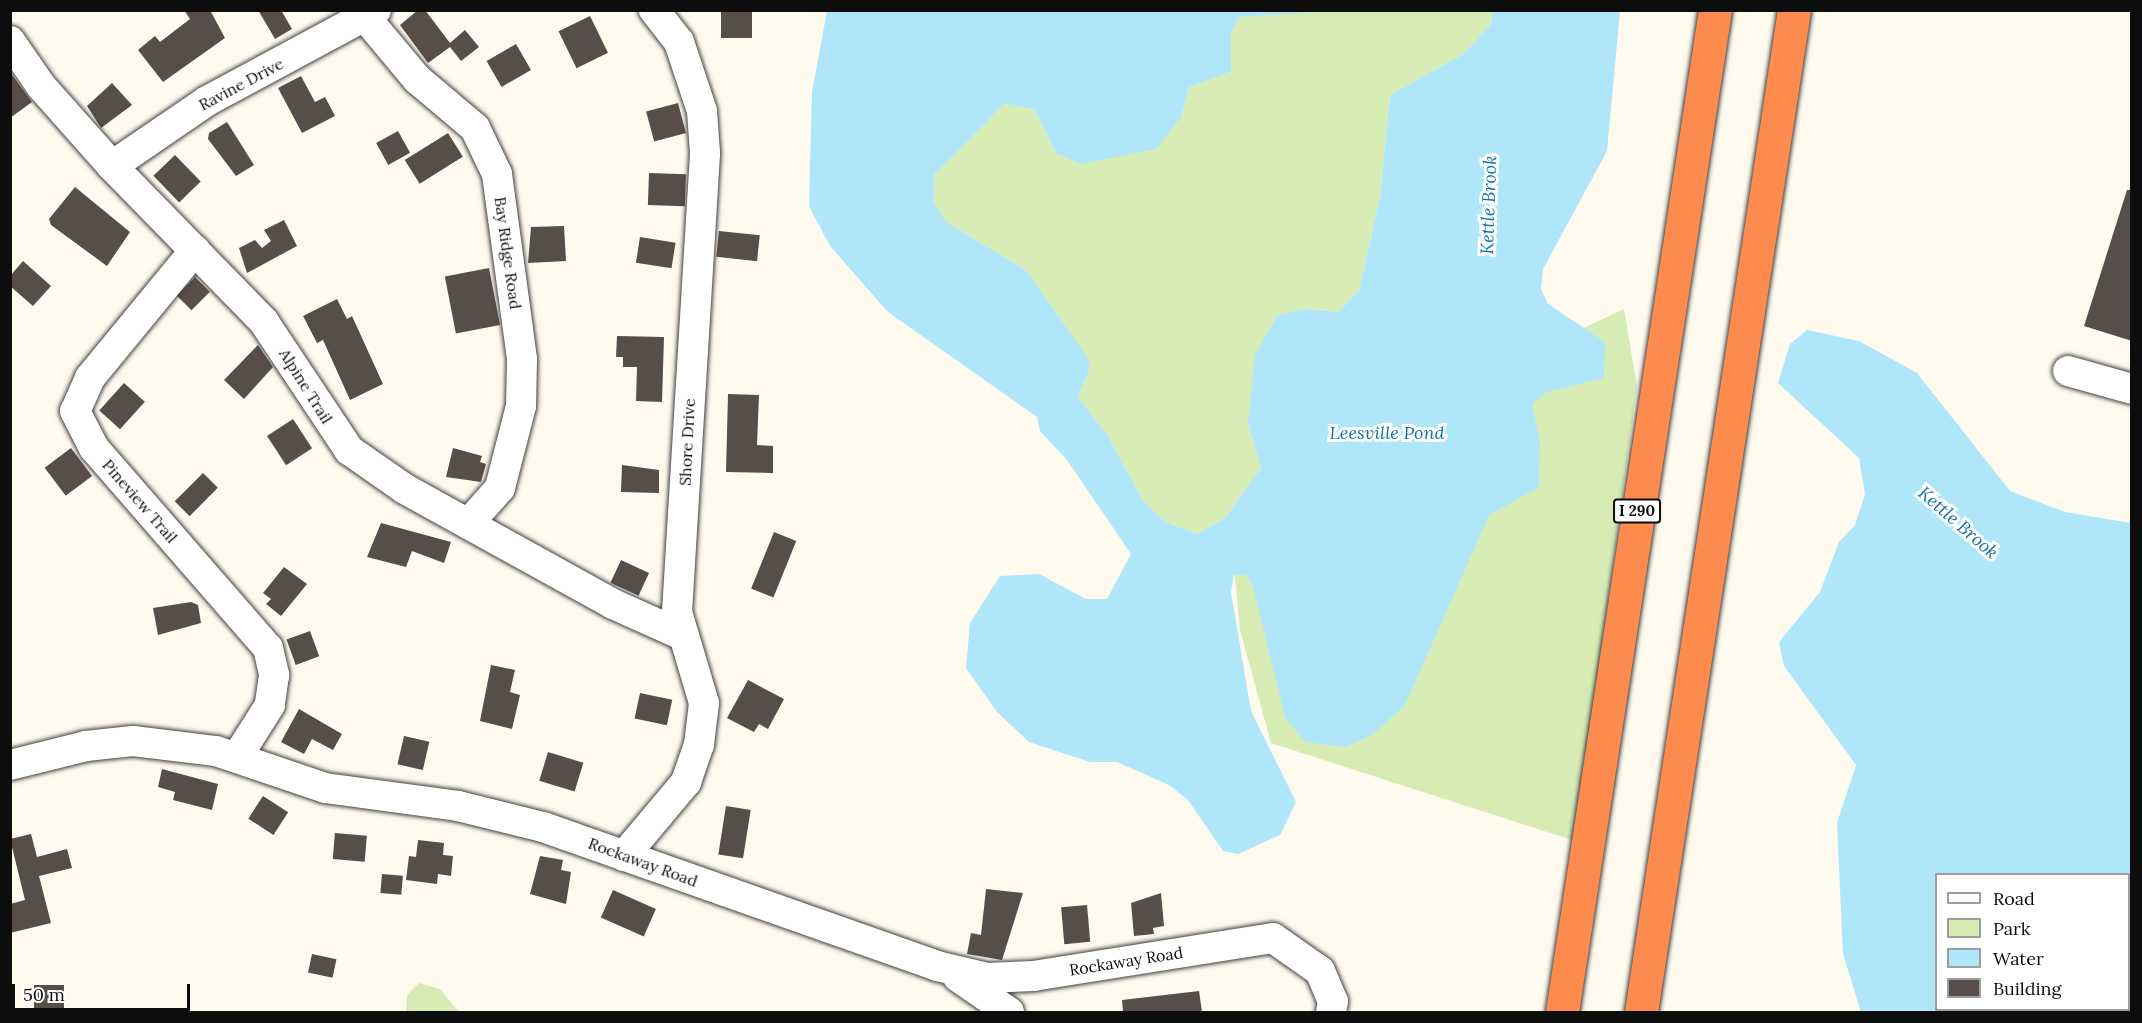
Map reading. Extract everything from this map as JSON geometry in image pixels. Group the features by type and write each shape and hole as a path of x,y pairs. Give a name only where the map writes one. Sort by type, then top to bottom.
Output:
{"highway":[{"name":"I 290","path":"1562,1012 1715,10"},
{"path":"1641,1012 1794,10"}],"street":[{"name":"Shore Drive","path":"624,856 675,800 695,761 704,703 680,634 705,153 693,74 679,42 654,10"},
{"name":"Ravine Drive","path":"112,166 207,101 371,14"},
{"name":"Bay Ridge Road","path":"371,14 417,79 475,128 497,174 522,360 521,405 500,488 468,524"},
{"name":"Alpine Trail","path":"10,41 41,86 112,166 264,322 349,450 385,477 468,524 623,609 680,634"},
{"name":"Pineview Trail","path":"195,250 90,378 75,411 94,448 268,648 274,675 270,705 237,757"},
{"path":"2068,371 2132,389"},
{"name":"Rockaway Road","path":"10,765 86,746 133,741 237,757 326,788 501,815 946,969 1011,979 1272,938 1320,971 1332,1001 1331,1012"},
{"path":"946,969 1010,1012"}],"green space":[{"path":"1336,10 1493,11 1490,25 1463,54 1390,95 1380,197 1359,290 1339,312 1306,309 1248,423 1261,468 1225,518 1197,534 1166,522 1143,501 1108,436 1078,397 1090,368 1026,270 946,222 934,202 934,175 1004,104 1034,109 1056,153 1181,117 1189,87 1231,72 1231,33 1239,17"},
{"name":"Leesville Pond","path":"1624,309 1637,387 1575,841 1271,743 1240,630 1233,555 1522,357"},
{"path":"419,983 440,989 459,1012 406,1012 407,995"}],"water":[{"name":"Leesville Pond","path":"827,11 1336,11 1239,17 1231,33 1231,72 1189,87 1181,117 1156,149 1081,164 1056,153 1034,109 1004,104 934,175 934,202 946,222 1026,270 1087,357 1090,368 1078,397 1108,436 1143,501 1166,522 1197,534 1225,518 1261,468 1248,423 1255,355 1278,315 1306,309 1339,312 1359,290 1380,197 1390,95 1463,54 1490,25 1493,11 1620,11 1607,151 1543,269 1541,289 1548,304 1605,342 1604,378 1546,392 1532,404 1540,443 1539,487 1489,515 1405,705 1373,734 1346,747 1305,742 1285,717 1253,586 1246,575 1234,575 1231,592 1251,711 1296,802 1280,835 1238,854 1223,851 1188,800 1169,785 1117,762 1090,762 1029,742 997,712 966,668 970,623 1000,576 1039,574 1086,599 1107,599 1131,554 1067,460 1040,431 1037,417 888,312 830,246 809,206 812,92"},
{"name":"Kettle Brook","path":"1807,330 1859,341 1917,373 2010,491 2065,512 2131,523 2131,928 2130,873 1935,873 1935,1011 1982,1011 1980,1012 1861,1012 1843,954 1837,823 1856,765 1784,666 1779,642 1820,592 1839,542 1855,525 1865,494 1859,458 1778,383 1790,344"}],"building":[{"path":"184,10 210,10 225,38 163,82 138,50 155,36 160,42 190,19"},
{"path":"258,10 281,10 292,29 275,39"},
{"path":"418,10 425,10 450,43 465,30 479,47 461,61 450,47 428,63 400,25"},
{"path":"721,10 752,10 752,38 721,38"},
{"path":"590,16 608,53 577,68 559,31"},
{"path":"516,44 531,70 502,87 487,61"},
{"path":"10,72 32,102 10,118"},
{"path":"301,76 315,102 325,97 335,116 302,133 278,88"},
{"path":"112,83 132,105 101,128 87,106"},
{"path":"678,103 686,133 654,141 646,112"},
{"path":"227,122 254,165 236,176 208,139 209,133"},
{"path":"398,131 410,153 388,165 376,143"},
{"path":"448,133 463,157 420,184 405,160"},
{"path":"175,155 201,182 179,202 153,176"},
{"path":"649,173 686,174 685,206 648,205"},
{"path":"75,187 130,232 107,266 51,225 49,219"},
{"path":"2127,190 2132,190 2132,341 2084,326"},
{"path":"284,220 297,246 247,273 239,248 255,240 262,248 271,241 264,230"},
{"path":"564,226 566,261 528,263 531,227"},
{"path":"719,231 760,235 757,261 716,257"},
{"path":"640,237 676,243 671,268 636,263"},
{"path":"23,261 51,286 33,306 10,286 10,276"},
{"path":"489,268 500,325 456,334 445,277"},
{"path":"195,277 210,292 191,310 177,295"},
{"path":"337,299 347,319 352,316 383,384 350,400 323,340 317,343 303,316"},
{"path":"617,336 664,337 662,402 636,401 637,367 623,367 623,357 616,357"},
{"path":"258,345 273,367 244,399 224,380"},
{"path":"124,383 145,402 120,429 99,410"},
{"path":"728,394 759,395 757,445 773,446 773,473 726,472"},
{"path":"293,419 312,448 286,465 267,436"},
{"path":"71,448 92,476 66,496 45,468"},
{"path":"453,448 482,456 480,462 486,464 481,482 446,477"},
{"path":"622,465 659,470 659,493 621,492"},
{"path":"203,473 218,488 190,516 175,501"},
{"path":"381,523 451,542 444,563 412,551 406,567 367,557"},
{"path":"774,532 796,541 773,598 751,589"},
{"path":"621,560 649,573 639,596 610,583"},
{"path":"284,567 307,584 281,616 266,604 271,599 263,593"},
{"path":"191,602 198,605 201,623 158,635 153,608"},
{"path":"310,631 319,656 296,665 287,640"},
{"path":"491,665 515,670 510,692 520,695 512,729 480,721"},
{"path":"748,680 784,699 768,729 759,724 754,732 727,718"},
{"path":"640,693 672,700 667,725 635,718"},
{"path":"299,709 342,734 333,750 312,739 304,754 281,742"},
{"path":"404,736 429,742 423,770 397,764"},
{"path":"548,752 583,763 575,792 539,781"},
{"path":"162,769 218,784 212,810 173,800 175,792 158,787"},
{"path":"263,796 288,812 273,835 248,819"},
{"path":"726,806 751,810 743,858 718,854"},
{"path":"335,833 367,836 365,862 333,859"},
{"path":"31,834 37,857 67,849 72,868 39,876 51,923 10,933 10,904 25,900 10,839"},
{"path":"418,840 444,843 443,855 453,856 451,876 438,874 437,884 406,880 409,856 416,857"},
{"path":"540,856 563,860 561,870 571,872 566,904 530,894"},
{"path":"382,874 403,876 401,895 380,893"},
{"path":"986,889 1023,893 1002,960 967,954 971,933 981,935"},
{"path":"613,890 656,909 644,937 601,917"},
{"path":"1161,893 1164,926 1153,928 1154,934 1134,936 1131,903"},
{"path":"1087,905 1090,942 1064,944 1061,907"},
{"path":"312,954 336,959 333,978 308,973"},
{"path":"34,985 64,985 64,1012 34,1012"},
{"path":"1199,991 1202,1012 1123,1012 1122,1000"}]}
